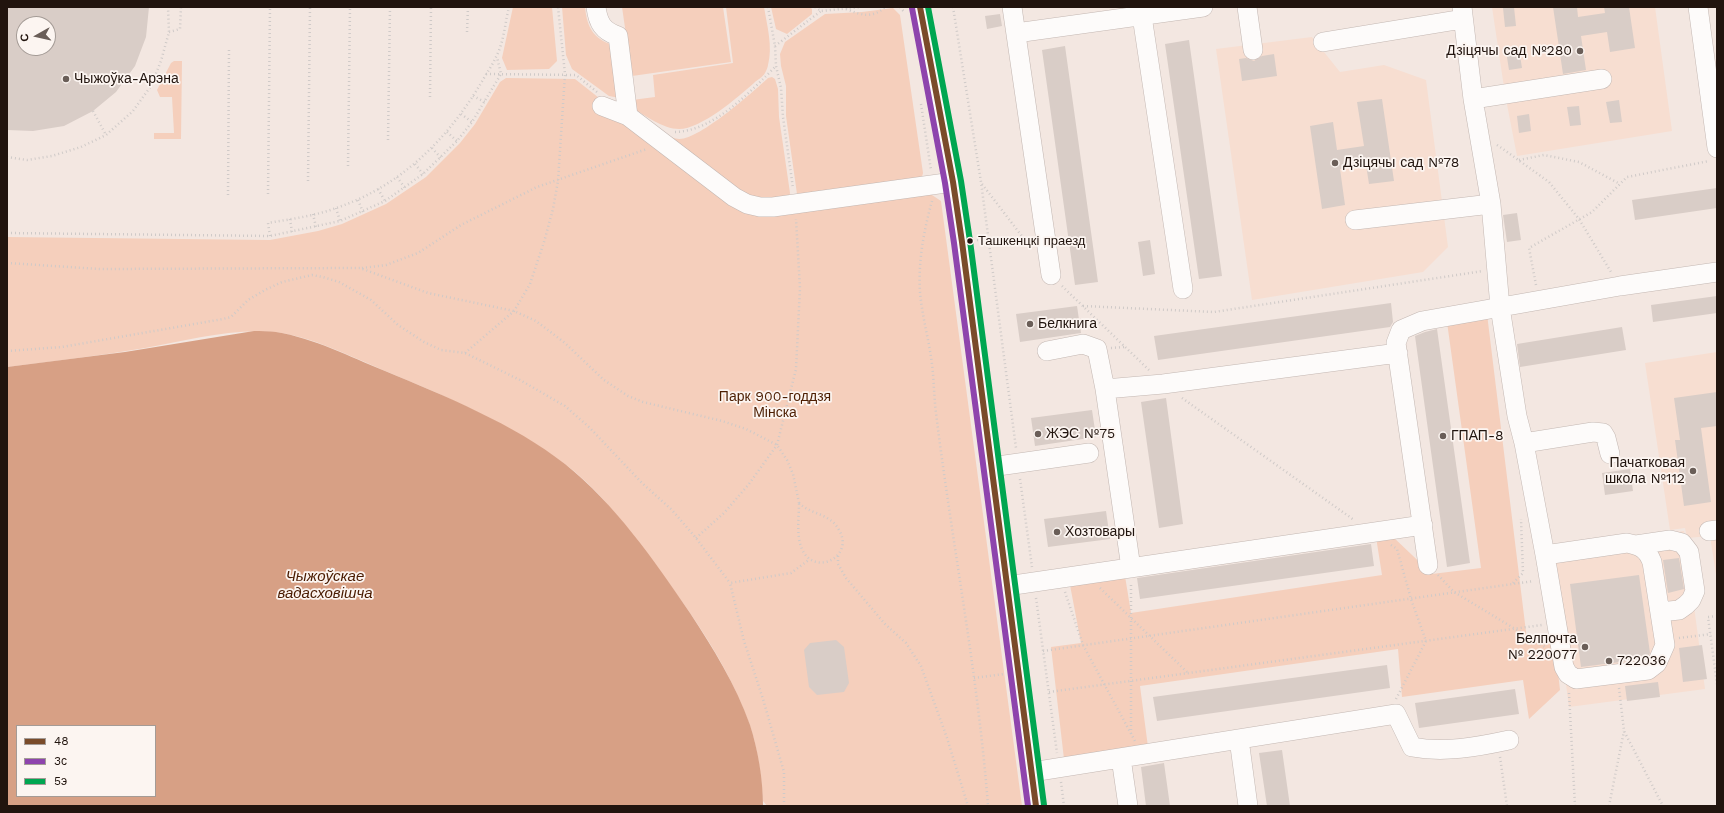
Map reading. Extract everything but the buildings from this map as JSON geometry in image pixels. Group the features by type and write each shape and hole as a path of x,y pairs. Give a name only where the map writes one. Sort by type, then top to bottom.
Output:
{"street":[{"path":"596,7 597,16 602,26 608,33 618,36 628,116"},
{"path":"1012,7 1051,274"},
{"path":"1016,33 1203,7"},
{"path":"1247,7 1253,50"},
{"path":"1698,7 1713,154"},
{"path":"911,9 953,182 1036,806"},
{"path":"1323,42 1463,13 1473,99 1491,204 1500,307 1517,416 1524,443 1565,666 1576,678 1648,670 1657,663 1665,645 1652,562 1648,551 1636,544"},
{"path":"1142,16 1183,289"},
{"path":"1473,99 1602,79"},
{"path":"600,100 628,116 734,197 747,204 760,207 795,204 953,182"},
{"path":"1355,220 1491,204"},
{"path":"1428,565 1396,343 1401,330 1422,321 1539,299 1717,272"},
{"path":"1047,351 1083,344 1097,349 1105,389 1131,568"},
{"path":"1105,389 1163,384 1398,353"},
{"path":"1524,443 1593,432 1603,433 1606,438 1610,454"},
{"path":"991,467 1089,453"},
{"path":"1007,586 1423,525"},
{"path":"1545,555 1627,543 1636,544 1670,540 1682,543 1689,552 1695,591 1692,600 1678,610 1660,612"},
{"path":"1032,772 1396,714 1412,747 1426,750 1447,750 1504,741"},
{"path":"1238,739 1248,806"},
{"path":"1121,758 1128,806"}],"path":[{"path":"7,157 27,160 52,156 81,147 106,135 133,111 151,86 169,32 168,7"},
{"path":"169,32 180,29 181,7"},
{"path":"268,194 270,7"},
{"path":"308,181 310,7"},
{"path":"348,166 350,7"},
{"path":"388,140 390,7"},
{"path":"430,97 431,7"},
{"path":"467,32 468,7"},
{"path":"270,236 268,223 313,214 358,200 397,177 415,164 432,148 448,132 461,114 497,57 509,7"},
{"path":"465,353 514,311 530,284 546,235 558,181 565,74 558,7"},
{"path":"696,538 729,507 749,484 777,445 796,369 800,288 795,204 783,117 782,88 776,66 775,46 768,7"},
{"path":"815,7 821,11"},
{"path":"775,46 821,11 861,7"},
{"path":"846,8 860,15 874,15 879,13 885,7"},
{"path":"900,7 911,9"},
{"path":"953,7 981,182 1064,806"},
{"path":"228,195 229,48"},
{"path":"7,233 270,236 340,221 363,212 405,188 424,174 440,158 472,122 501,74 497,57"},
{"path":"669,130 684,131 696,128 732,108 776,66"},
{"path":"486,74 576,75 600,100"},
{"path":"473,96 485,102"},
{"path":"93,111 106,135"},
{"path":"461,114 472,122"},
{"path":"448,132 457,140"},
{"path":"1492,143 1504,148 1549,182 1579,219 1620,286"},
{"path":"432,148 440,158"},
{"path":"7,263 100,269 360,268 386,264 418,253 460,225 537,187 647,149"},
{"path":"1539,299 1529,248 1592,212 1627,176 1713,154"},
{"path":"1519,160 1544,155 1579,162 1620,184"},
{"path":"415,164 424,174"},
{"path":"397,177 405,188"},
{"path":"981,182 1032,250"},
{"path":"934,185 921,259 920,291 932,364 935,412 974,678 985,763 988,806"},
{"path":"378,189 384,201"},
{"path":"358,200 363,212"},
{"path":"336,208 340,221"},
{"path":"313,214 316,227"},
{"path":"290,219 292,232"},
{"path":"360,268 428,293 514,311 536,321 565,343 604,380 628,396 643,402 722,421 746,429 777,445 787,460 793,474 799,503 800,542 806,555 810,560 821,563 833,560 838,556 841,550 842,537 840,530 834,523 820,514 804,509 799,503"},
{"path":"1083,306 1214,312 1497,269"},
{"path":"1051,274 1163,384 1397,549 1411,599 1426,641 1388,715"},
{"path":"7,351 62,347 223,319 231,317 248,300 264,290 282,282 312,275 339,282 371,300 398,325 424,342 441,350 465,353 520,380 565,406 590,428 642,483 672,510 696,538 730,583 744,641 784,772 784,806"},
{"path":"838,556 838,564 846,578 885,624 906,643 921,666 947,738 968,806"},
{"path":"730,583 791,573 810,560"},
{"path":"1428,565 1454,592 1514,629 1565,666 1575,806"},
{"path":"1131,568 1131,734"},
{"path":"1086,574 1188,673"},
{"path":"1060,578 1083,645 1142,754"},
{"path":"1043,651 1549,579"},
{"path":"1717,616 1708,617 1717,684"},
{"path":"1049,692 1557,623"},
{"path":"1664,640 1710,634"},
{"path":"974,678 1005,674"},
{"path":"1609,806 1624,731 1618,674"},
{"path":"1624,731 1663,806"},
{"path":"1504,741 1507,806"}],"shaded area":[{"name":"Дзіцячы сад №280","path":"1492,7 1655,7 1672,131 1517,156 1505,94"},
{"name":"Дзіцячы сад №78","path":"1312,37 1340,72 1384,65 1426,80 1448,247 1423,272 1252,300 1216,49"},
{"path":"1717,352 1717,581 1710,536 1687,538 1685,528 1670,530 1645,363"},
{"path":"1684,531 1705,689 1569,707 1548,549"}],"green space":[{"path":"513,7 552,7 557,61 549,69 507,70 502,58"},
{"path":"562,7 585,7 587,21 592,31 600,39 613,45 620,98 609,96 572,69 566,55"},
{"path":"622,7 723,7 731,62 632,76"},
{"path":"726,7 764,7 770,51 768,67 763,76 718,112 688,128 679,129 667,127 632,108 632,100 655,97 653,75 733,63"},
{"path":"771,7 810,7 812,9 812,14 787,34 776,29"},
{"path":"893,8 900,15 923,173 922,177 797,194 786,116 786,86 781,66 780,54 785,42 825,14 862,12"},
{"path":"174,61 182,61 181,139 154,139 154,133 174,133 172,97 160,97 157,90 171,63"},
{"path":"772,77 775,79 778,89 779,117 790,193 789,197 783,200 749,197 665,134 679,139 699,132 712,124 751,94 768,78"},
{"name":"Парк 900-годдзя Мінска","path":"506,78 575,79 731,202 929,193 941,201 1022,806 767,806 763,801 759,762 755,742 749,723 730,678 692,616 630,531 598,494 562,462 542,448 501,424 435,392 317,343 287,334 257,331 225,333 128,351 7,367 7,237 270,240 318,231 342,224 386,204 426,177 460,143 475,124 500,82"},
{"path":"1487,314 1527,640 1554,637 1560,690 1529,719 1523,680 1402,697 1398,649 1140,686 1148,747 1064,759 1051,647 1081,643 1070,585 1125,576 1131,613 1382,575 1376,537 1391,535 1432,574 1481,568 1447,322"}],"water":[{"name":"Чыжоўскае вадасховішча","path":"254,331 273,332 290,335 332,348 455,401 524,436 565,464 601,497 648,553 690,613 731,681 750,725 760,765 763,806 7,806 7,367 125,352"}],"transit line":[{"name":"48","path":"920,7 953,182 962,242 1036,806"},
{"name":"5э","path":"928,7 961,181 970,241 1044,805"},
{"name":"3с","path":"912,8 945,183 954,243 1028,806"}],"place":[{"name":"Дзіцячы сад №280","path":"1580,51"},
{"name":"Чыжоўка-Арэна","path":"66,79"},
{"name":"Дзіцячы сад №78","path":"1335,163"},
{"name":"Ташкенцкі праезд","path":"970,241"},
{"name":"Белкнига","path":"1030,324"},
{"name":"ЖЭС №75","path":"1038,434"},
{"name":"ГПАП-8","path":"1443,436"},
{"name":"Пачатковая школа №112","path":"1693,471"},
{"name":"Хозтовары","path":"1057,532"},
{"name":"Белпочта № 220077","path":"1585,647"},
{"name":"722036","path":"1609,661"}]}
